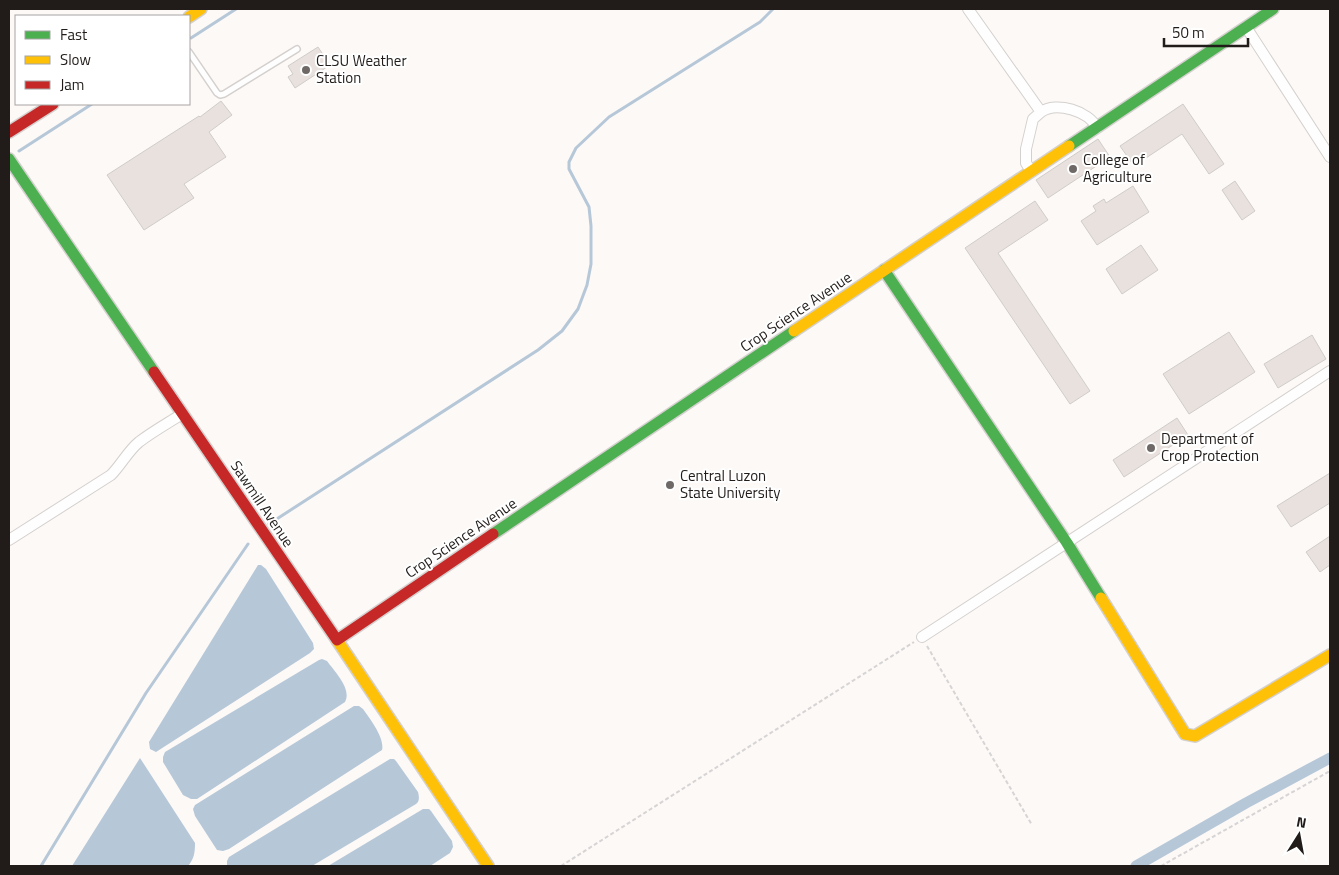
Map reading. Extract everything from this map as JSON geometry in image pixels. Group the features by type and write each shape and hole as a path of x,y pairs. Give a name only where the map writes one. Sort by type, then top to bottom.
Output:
{"main road":[{"path":"190,16 201,9"},
{"name":"Crop Science Avenue","path":"337,640 1030,171 1273,9"},
{"path":"9,132 51,105"},
{"name":"Sawmill Avenue","path":"9,159 337,640 488,866"},
{"path":"884,270 1067,543 1187,735 1196,736 1330,655"}],"street":[{"path":"968,9 1041,112"},
{"path":"1246,27 1330,157"},
{"path":"1030,171 1026,163 1026,148 1033,119 1041,112 1052,107 1067,108 1089,118 1095,123 1097,128"},
{"path":"922,637 1330,371"},
{"path":"9,540 111,475 138,443 182,414"}],"lane":[{"path":"190,53 220,95 298,48"}],"path":[{"path":"561,866 922,637 1032,825"},
{"path":"1161,866 1330,771"}],"water":[{"path":"258,565 266,569 313,643 314,649 156,752 150,749 149,742"},
{"path":"322,659 327,661 342,681 347,697 345,702 197,799 191,799 183,795 163,762 165,752"},
{"path":"354,706 359,706 363,709 373,723 381,740 382,750 229,849 217,850 195,816 193,809 195,805"},
{"path":"140,758 195,843 194,856 190,863 188,866 72,866"},
{"path":"390,759 396,761 418,792 419,800 416,804 312,866 227,866 229,857"},
{"path":"423,809 431,811 452,841 453,847 450,853 430,866 328,866"}],"building":[{"name":"CLSU Weather Station","path":"318,47 330,65 295,88 288,77 293,74 288,66"},
{"path":"221,101 232,115 209,132 226,157 184,184 194,198 144,230 107,175 200,117"},
{"path":"1183,104 1224,164 1209,174 1182,134 1134,166 1120,146"},
{"name":"College of Agriculture","path":"1098,139 1110,157 1048,198 1036,180"},
{"path":"1235,181 1255,211 1242,220 1222,190"},
{"path":"1133,186 1149,212 1097,245 1081,221 1096,211 1093,206 1104,199 1106,203"},
{"path":"1035,201 1048,220 998,253 1090,391 1070,404 965,248"},
{"path":"1141,245 1158,270 1122,294 1106,269"},
{"path":"1229,332 1255,372 1189,414 1163,374"},
{"path":"1312,335 1326,359 1278,388 1264,364"},
{"name":"Department of Crop Protection","path":"1177,418 1188,435 1124,477 1113,460"},
{"path":"1330,473 1330,503 1291,527 1277,506"},
{"path":"1330,536 1330,565 1320,572 1306,552"}],"waterway":[{"path":"191,38 236,9"},
{"path":"269,524 538,350 562,331 578,309 587,285 591,264 589,207 569,169 569,162 576,148 609,117 760,22 773,9"},
{"path":"19,151 90,105"},
{"path":"41,866 146,693 248,544"},
{"path":"1136,866 1246,803 1330,758"}],"traffic: fast":[{"path":"1069,146 1273,9"},
{"path":"9,159 154,372"},
{"path":"884,270 1067,543 1101,598"},
{"path":"493,534 794,331"}],"traffic: slow":[{"path":"190,16 201,9"},
{"path":"794,331 1069,146"},
{"path":"1101,598 1185,734 1195,736 1330,655"},
{"path":"337,640 488,866"}],"traffic: jam":[{"path":"9,132 51,105"},
{"path":"154,372 337,640"},
{"path":"337,640 493,534"}],"place":[{"name":"CLSU Weather Station","path":"306,70"},
{"name":"College of Agriculture","path":"1073,169"},
{"name":"Department of Crop Protection","path":"1151,448"},
{"name":"Central Luzon State University","path":"670,485"}]}
